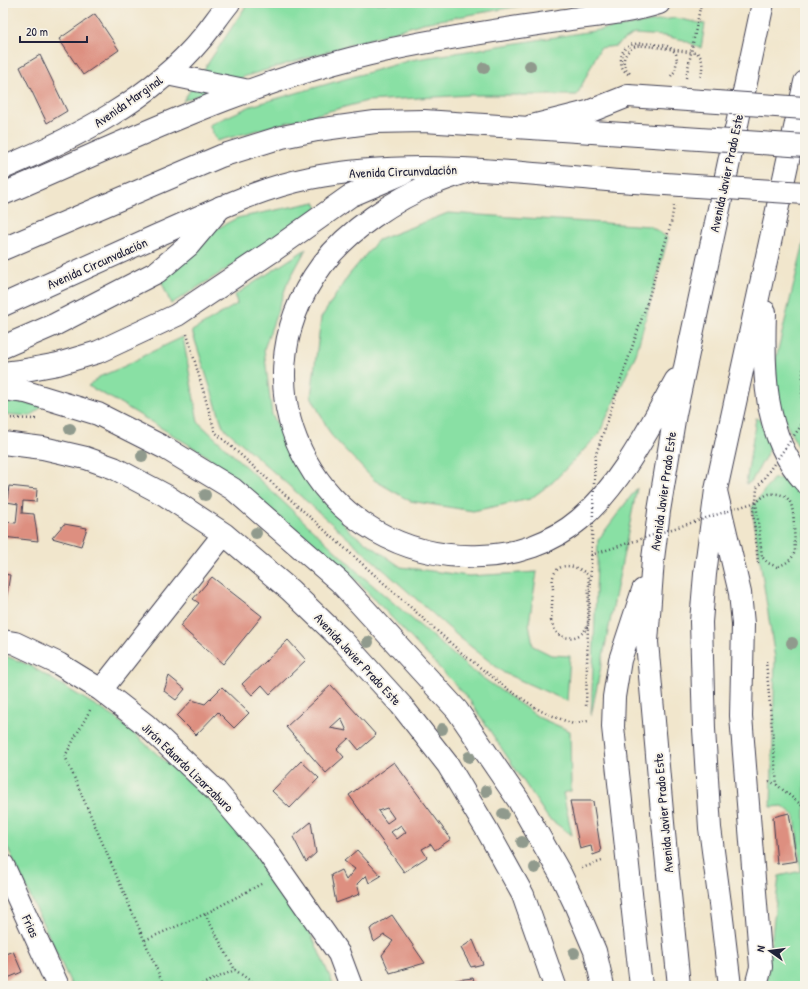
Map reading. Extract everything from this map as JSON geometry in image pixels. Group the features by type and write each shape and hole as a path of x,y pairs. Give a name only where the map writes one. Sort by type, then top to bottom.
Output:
{"main road":[{"name":"Avenida Marginal","path":"3,168 26,159 91,128 137,98 167,74 203,38 229,3"},
{"path":"3,194 249,90 329,64 424,42 615,12 659,3"},
{"name":"Avenida Javier Prado Este","path":"679,986 647,642 653,558 666,464 686,363 763,3"},
{"path":"167,74 249,90"},
{"path":"526,128 588,112 630,82 805,108"},
{"path":"730,986 710,828 704,729 701,622 705,574 716,490 805,82"},
{"path":"3,249 221,156 282,137 353,124 424,121 805,146"},
{"path":"3,373 62,362 98,352 177,314 274,250 350,196 415,169"},
{"name":"Avenida Circunvalación","path":"3,305 251,194 310,178 378,170 472,170 805,193"},
{"path":"472,170 433,184 406,197 380,213 357,230 322,264 301,298 289,335 286,354 284,373 287,412 293,433 311,471 323,487 352,516 386,537 405,545 429,552 453,556 478,557 510,553 546,541 578,522 610,489 622,472 686,363"},
{"path":"3,347 56,324 157,272 189,245 221,207"},
{"path":"766,259 764,374 771,416 792,465 805,482"},
{"path":"3,389 26,392 98,414 167,449 233,489 340,582 456,710 519,801 561,875 574,902 595,951 603,986"},
{"name":"Avenida Javier Prado Este","path":"3,443 43,448 86,458 114,468 165,495 224,534 290,590 343,641 401,705 448,765 487,830 523,896 555,986"},
{"path":"716,490 740,593 743,624 741,716 761,967 756,986"},
{"path":"101,690 224,534"},
{"path":"642,986 614,728 614,697 620,660 653,558"},
{"name":"Jirón Eduardo Lizarzaburo","path":"3,641 15,643 59,664 101,690 146,724 216,791 264,846 283,873 339,954 351,986"},
{"name":"Frias","path":"3,865 58,986"}],"path":[{"path":"685,83 701,3"},
{"path":"630,82 621,63 621,56 625,48 639,43 666,46 676,54 677,60 675,71 665,80"},
{"path":"630,82 624,62 625,56 629,50 639,46 697,53 703,60 701,75"},
{"path":"586,706 587,642 588,634 588,626 588,618 589,583 587,574 582,570 562,566 553,577 551,621 556,632 561,637 578,637 586,629 587,624 589,620 595,456 647,303 671,223"},
{"path":"805,336 802,397 805,414"},
{"path":"758,564 753,512 755,504 760,500 765,495 775,493 790,501 792,508 795,551 793,558 787,563 777,567 768,563 762,557 756,508 756,502 757,488 805,420"},
{"path":"591,555 756,502"},
{"path":"766,655 777,785"},
{"path":"101,690 65,756 164,986"},
{"path":"745,774 768,780 777,785 805,808"},
{"path":"145,940 205,914 283,873"},
{"path":"205,914 235,970 258,986"},
{"path":"198,986 235,970"}],"green space":[{"path":"248,3 537,3 423,23 246,76 183,101"},
{"path":"675,18 705,24 701,48 683,40 665,36 634,34 616,46 600,48 577,95 469,95 367,101 217,141 209,125 251,106 411,60"},
{"path":"315,202 318,208 227,269 171,304 161,280 203,236 237,218"},
{"path":"448,213 650,226 668,238 636,354 599,434 553,482 530,499 473,511 410,501 374,480 331,435 311,396 321,318 348,276 378,240"},
{"path":"805,238 805,457 797,445 779,406 776,358"},
{"path":"306,249 287,284 264,349 272,415 315,491 351,532 401,567 469,576 537,572 529,623 533,646 551,655 570,656 567,701 504,673 459,637 223,427 192,331 237,304 235,295"},
{"path":"183,337 198,422 361,575 470,669 540,718 570,731 571,791 563,793 572,835 548,818 468,698 357,581 204,454 120,403 88,386 99,377 125,366"},
{"path":"3,399 43,406 30,416 3,414"},
{"path":"756,418 761,420 764,433 771,447 751,482 746,484"},
{"path":"785,478 805,499 805,986 766,986 779,876 801,871 795,816 783,806 771,807 775,659 752,507 773,479"},
{"path":"637,488 591,716 598,540"},
{"path":"3,655 29,665 116,718 232,820 311,934 334,986 72,986 3,838"}],"building":[{"path":"95,14 119,50 83,75 59,39"},
{"path":"40,55 67,111 47,123 20,67"},
{"path":"9,486 37,489 36,502 23,501 22,513 34,514 38,541 3,537 3,522 16,523 18,504 7,502"},
{"path":"64,524 87,528 81,546 52,538"},
{"path":"3,574 10,575 5,605 3,605"},
{"path":"212,577 262,616 223,664 180,626 199,603 193,599"},
{"path":"288,640 306,660 270,694 262,685 252,695 242,684"},
{"path":"169,676 185,689 176,700 164,691"},
{"path":"331,685 376,735 359,750 349,738 337,749 344,757 326,773 286,727","holes":["341,718 347,731 330,728"]},
{"path":"222,687 249,713 234,728 218,712 196,735 177,716 192,700 205,704"},
{"path":"301,761 319,778 290,808 272,791"},
{"path":"394,762 451,839 435,850 431,844 422,849 427,857 404,872 349,795","holes":["387,808 394,818 387,823 378,811","401,825 406,832 397,839 391,832"]},
{"path":"570,801 593,801 601,852 593,855 591,846 580,849"},
{"path":"789,813 797,861 777,864 773,817"},
{"path":"311,822 316,853 306,862 293,837"},
{"path":"357,850 381,876 369,883 366,875 357,884 360,894 336,903 331,875 341,870 346,880 355,869 344,861"},
{"path":"392,915 425,963 390,973 382,955 393,941 384,935 374,942 370,929"},
{"path":"473,940 483,964 471,967 461,948"},
{"path":"13,951 22,972 3,980 3,955"},
{"path":"473,978 475,986 457,986 455,980"}]}
